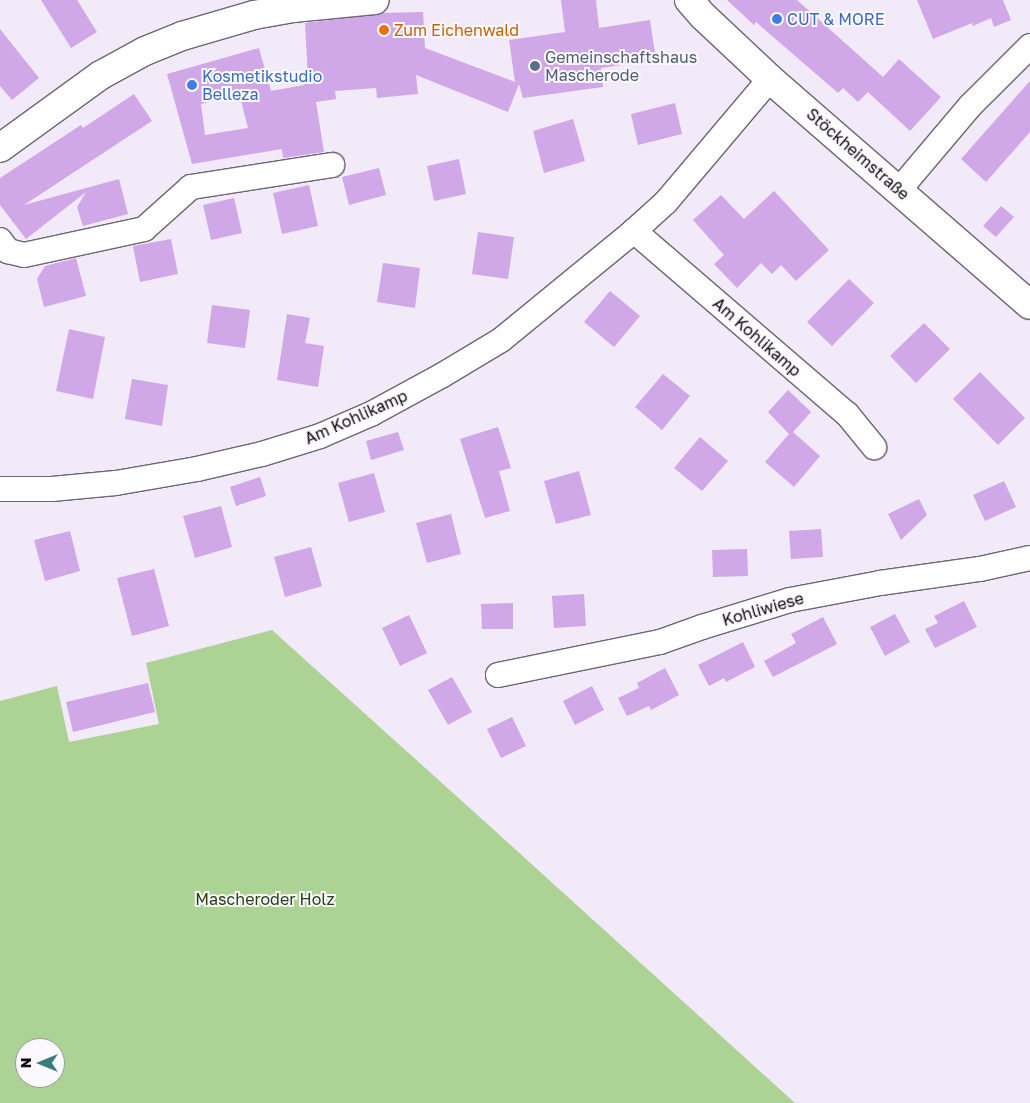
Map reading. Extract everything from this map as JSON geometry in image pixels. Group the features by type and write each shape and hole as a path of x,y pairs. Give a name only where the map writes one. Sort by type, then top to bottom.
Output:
{"main road":[{"path":"0,148 101,75 145,51 182,36 234,19 264,13 293,8 375,0"},
{"name":"Stöckheimstraße","path":"688,0 770,79 1030,305"}],"street":[{"path":"899,190 970,106 1030,46"},
{"name":"Am Kohlikamp","path":"0,489 52,489 116,483 262,454 320,436 371,414 441,376 500,340 634,231 666,202 770,79"},
{"path":"0,240 8,251 24,256 144,229 191,187 332,165"},
{"name":"Am Kohlikamp","path":"634,231 847,414 874,447"},
{"name":"Kohliwiese","path":"498,675 660,642 719,621 790,600 880,583 980,569 1030,558"}],"green space":[{"name":"Mascheroder Holz","path":"272,630 795,1103 0,1103 0,701 57,686 69,742 159,724 146,663"}],"building":[{"path":"41,0 77,0 97,32 71,48"},
{"path":"561,0 596,0 599,28 650,20 656,60 601,68 603,87 523,98 519,84 508,112 416,75 418,94 377,98 376,88 335,91 336,99 316,102 324,152 283,158 282,149 192,164 167,74 259,48 271,91 304,85 304,80 308,79 305,23 383,13 423,12 425,48 515,82 509,40 565,32","holes":["239,93 248,128 205,135 201,104"]},
{"path":"727,0 797,0 883,77 899,59 941,97 910,131 868,92 858,102 843,88 838,93 756,22 754,25"},
{"path":"917,0 1003,0 1011,20 994,27 991,18 973,26 972,23 933,39"},
{"path":"0,29 39,78 12,100 0,86"},
{"path":"1030,81 1030,132 986,182 961,159"},
{"path":"134,94 152,121 24,205 119,179 128,214 83,226 77,207 86,192 26,239 0,205 0,178 81,125 83,128"},
{"path":"675,103 682,134 638,145 631,114"},
{"path":"573,119 585,161 544,173 533,131"},
{"path":"459,159 466,194 434,201 427,166"},
{"path":"379,168 386,195 349,205 342,177"},
{"path":"309,185 318,226 282,234 273,193"},
{"path":"774,191 829,250 796,281 781,265 772,274 761,263 737,288 714,264 724,255 693,220 721,195 744,219"},
{"path":"234,198 242,233 211,240 203,205"},
{"path":"1001,206 1014,217 996,237 983,226"},
{"path":"478,232 514,237 508,279 472,274"},
{"path":"171,239 178,274 140,282 133,246"},
{"path":"76,258 86,296 44,307 37,279 45,266"},
{"path":"383,263 420,268 415,308 377,302"},
{"path":"849,279 874,303 832,346 807,322"},
{"path":"610,291 640,316 614,347 584,322"},
{"path":"212,305 250,310 245,348 207,343"},
{"path":"287,314 310,318 305,343 324,346 318,387 277,380"},
{"path":"924,323 950,349 916,383 890,356"},
{"path":"69,329 105,337 93,399 56,391"},
{"path":"980,372 1025,418 998,445 953,399"},
{"path":"663,374 690,396 662,430 635,407"},
{"path":"132,379 168,385 162,426 125,419"},
{"path":"788,390 811,412 793,432 820,456 794,487 765,462 789,434 768,412"},
{"path":"498,427 511,468 499,471 510,511 485,518 460,439"},
{"path":"398,432 404,450 371,460 366,441"},
{"path":"700,437 728,461 702,491 674,468"},
{"path":"579,471 591,515 556,524 544,481"},
{"path":"374,473 385,512 349,522 338,483"},
{"path":"260,477 266,496 236,506 230,487"},
{"path":"1004,481 1016,507 985,521 973,495"},
{"path":"919,499 927,515 901,540 888,514"},
{"path":"221,506 232,547 195,558 183,516"},
{"path":"451,514 461,554 427,563 416,523"},
{"path":"821,529 823,557 791,559 789,531"},
{"path":"70,531 80,571 45,581 34,540"},
{"path":"311,547 322,586 285,597 274,557"},
{"path":"747,549 748,576 713,577 712,550"},
{"path":"154,569 169,626 132,636 117,578"},
{"path":"584,594 586,626 554,628 552,596"},
{"path":"964,601 977,627 935,648 925,629 938,623 934,616"},
{"path":"513,603 513,629 482,629 481,604"},
{"path":"895,614 910,642 885,656 870,627"},
{"path":"409,615 427,653 400,666 382,628"},
{"path":"823,617 837,644 773,677 764,661 796,643 791,634"},
{"path":"743,642 755,667 726,682 724,678 709,686 698,665"},
{"path":"665,668 679,695 651,710 649,706 627,716 618,698 639,688 637,683"},
{"path":"452,677 472,712 448,725 428,690"},
{"path":"148,683 155,712 73,732 66,702"},
{"path":"592,686 604,710 575,725 563,701"},
{"path":"512,717 526,746 501,758 487,729"}],"place":[{"name":"CUT & MORE","path":"777,19"},
{"name":"Zum Eichenwald","path":"384,30"},
{"name":"Gemeinschaftshaus Mascherode","path":"535,66"},
{"name":"Kosmetikstudio Belleza","path":"192,85"}]}
